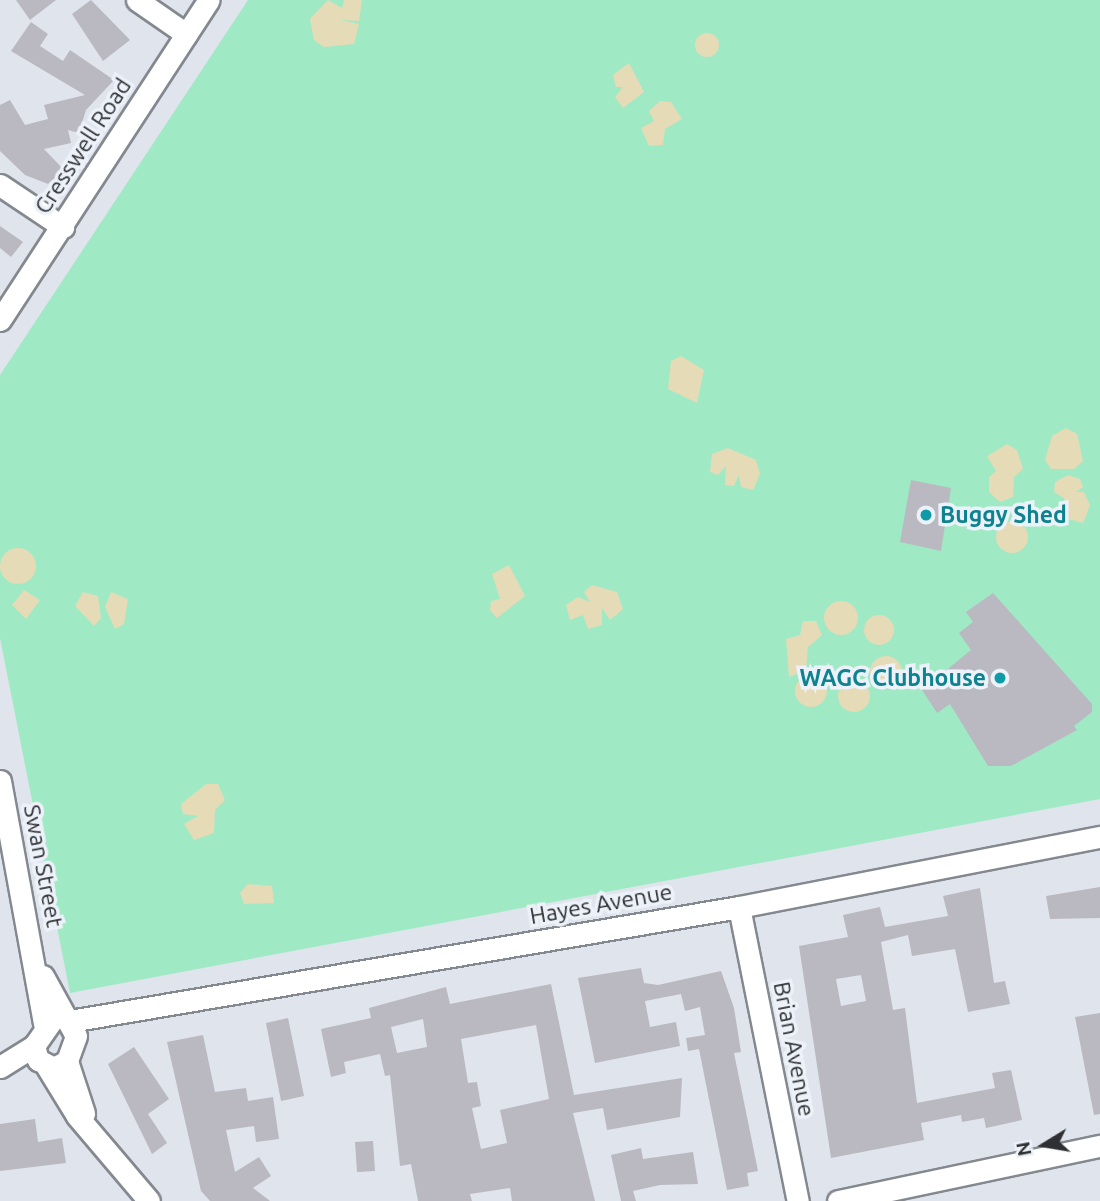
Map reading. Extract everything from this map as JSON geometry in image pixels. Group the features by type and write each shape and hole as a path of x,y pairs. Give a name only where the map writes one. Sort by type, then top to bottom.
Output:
{"street":[{"path":"137,0 186,34"},
{"name":"Cresswell Road","path":"0,320 209,0"},
{"path":"0,185 63,227"},
{"name":"Swan Street","path":"0,781 35,961 63,1024"},
{"name":"Hayes Avenue","path":"63,1024 738,907 1100,837"},
{"name":"Brian Avenue","path":"738,907 798,1201"},
{"path":"47,1058 63,1024"},
{"path":"47,1058 63,1024"},
{"path":"0,1068 47,1058"},
{"path":"47,1058 86,1125 149,1201"},
{"path":"838,1201 1100,1146"}],"green space":[{"path":"248,0 1100,0 1100,799 70,993 0,638 0,375"}],"sand":[{"path":"328,0 342,8 344,0 362,0 359,21 340,20 359,24 354,44 324,47 314,40 310,19"},
{"path":"707,33 716,36 719,45 716,54 707,57 698,54 695,45 698,36"},
{"path":"629,63 644,92 623,108 615,97 623,87 616,87 613,75"},
{"path":"660,101 671,102 682,119 665,129 663,145 649,146 641,128 654,121 649,111"},
{"path":"681,356 704,370 697,403 668,389 671,361"},
{"path":"1066,428 1077,434 1083,461 1074,469 1051,469 1045,460 1052,436"},
{"path":"1007,444 1017,450 1023,469 1014,477 1013,497 1000,502 989,492 989,477 996,471 987,456"},
{"path":"728,448 756,460 760,474 753,490 741,487 739,475 734,486 725,485 726,466 718,475 710,472 712,454"},
{"path":"1068,475 1080,479 1083,487 1076,492 1084,492 1090,505 1083,523 1068,519 1064,498 1054,492 1055,482"},
{"path":"1012,521 1023,526 1028,537 1023,548 1012,553 1001,548 996,537 1001,526"},
{"path":"18,548 31,553 36,566 31,579 18,584 5,579 0,566 5,553"},
{"path":"509,565 525,596 497,618 490,610 491,601 500,599 492,574"},
{"path":"592,585 617,592 623,609 610,620 602,608 602,625 588,629 583,615 570,620 566,605 578,597 590,602 584,592"},
{"path":"24,590 40,600 26,619 12,605"},
{"path":"83,592 98,596 101,618 94,626 75,606"},
{"path":"111,592 128,599 124,624 115,629 105,607"},
{"path":"841,601 853,606 858,618 853,630 841,635 829,630 824,618 829,606"},
{"path":"879,615 890,619 894,630 890,641 879,645 868,641 864,630 868,619"},
{"path":"803,621 816,621 822,635 808,647 806,670 789,677 786,639 800,635"},
{"path":"886,656 897,661 902,672 897,683 886,688 875,683 870,672 875,661"},
{"path":"811,675 823,679 827,691 823,703 811,707 799,703 795,691 799,679"},
{"path":"854,680 866,684 870,696 866,708 854,712 842,708 838,696 842,684"},
{"path":"206,784 218,784 225,800 215,810 214,833 194,840 184,824 198,816 183,814 181,804"},
{"path":"248,884 272,886 274,903 244,904 240,893"}],"building":[{"path":"16,0 56,0 30,20"},
{"path":"91,0 130,40 103,61 72,14"},
{"path":"31,22 48,34 40,46 63,61 70,50 114,80 86,110 79,133 68,130 71,143 44,149 64,170 48,184 25,175 0,151 0,105 10,100 25,125 48,119 44,105 85,95 11,51"},
{"path":"0,226 23,242 11,257 0,248"},
{"name":"Buggy Shed","path":"911,480 951,488 941,551 900,542"},
{"name":"WAGC Clubhouse","path":"993,593 1092,704 1092,712 1074,726 1077,730 1011,766 988,766 950,704 937,713 922,690 971,650 959,633 973,622 966,612"},
{"path":"1100,887 1100,918 1050,919 1046,896"},
{"path":"980,888 994,983 1005,981 1010,1004 968,1012 955,949 912,956 908,935 881,942 893,1010 905,1008 917,1103 995,1088 992,1073 1011,1070 1022,1120 986,1128 984,1118 962,1122 961,1115 921,1123 924,1140 831,1158 799,946 848,937 843,915 880,907 885,927 948,916 943,896","holes":["861,975 866,1001 841,1006 836,979"]},
{"path":"641,968 644,983 658,985 721,971 734,1008 741,1052 734,1053 758,1171 747,1173 749,1186 727,1190 699,1049 688,1051 686,1038 705,1035 700,1007 685,1011 681,994 645,1001 650,1027 676,1022 680,1046 595,1063 578,978"},
{"path":"551,984 574,1095 682,1078 680,1117 607,1130 603,1108 573,1113 595,1201 512,1201 510,1188 470,1194 472,1201 418,1201 411,1164 400,1166 390,1075 385,1076 380,1054 344,1062 346,1073 331,1077 321,1029 371,1018 369,1008 446,987 450,1004","holes":["423,1019 427,1047 397,1053 391,1027","536,1025 549,1099 500,1110 507,1143 481,1149 472,1108 481,1106 477,1082 468,1083 461,1039"]},
{"path":"1100,1013 1100,1114 1094,1115 1075,1017"},
{"path":"288,1018 304,1096 281,1101 266,1023"},
{"path":"203,1035 215,1092 246,1088 248,1101 273,1097 279,1139 256,1142 254,1126 226,1130 235,1172 259,1157 271,1176 253,1188 270,1201 210,1201 201,1191 167,1042"},
{"path":"134,1047 169,1099 148,1114 167,1143 152,1154 108,1064"},
{"path":"35,1119 38,1142 62,1138 66,1163 0,1171 0,1124"},
{"path":"373,1141 375,1171 357,1172 355,1142"},
{"path":"641,1148 643,1159 693,1152 698,1184 660,1185 633,1191 636,1201 621,1201 611,1155"}],"place":[{"name":"Buggy Shed","path":"926,515"},
{"name":"WAGC Clubhouse","path":"1000,678"}]}
